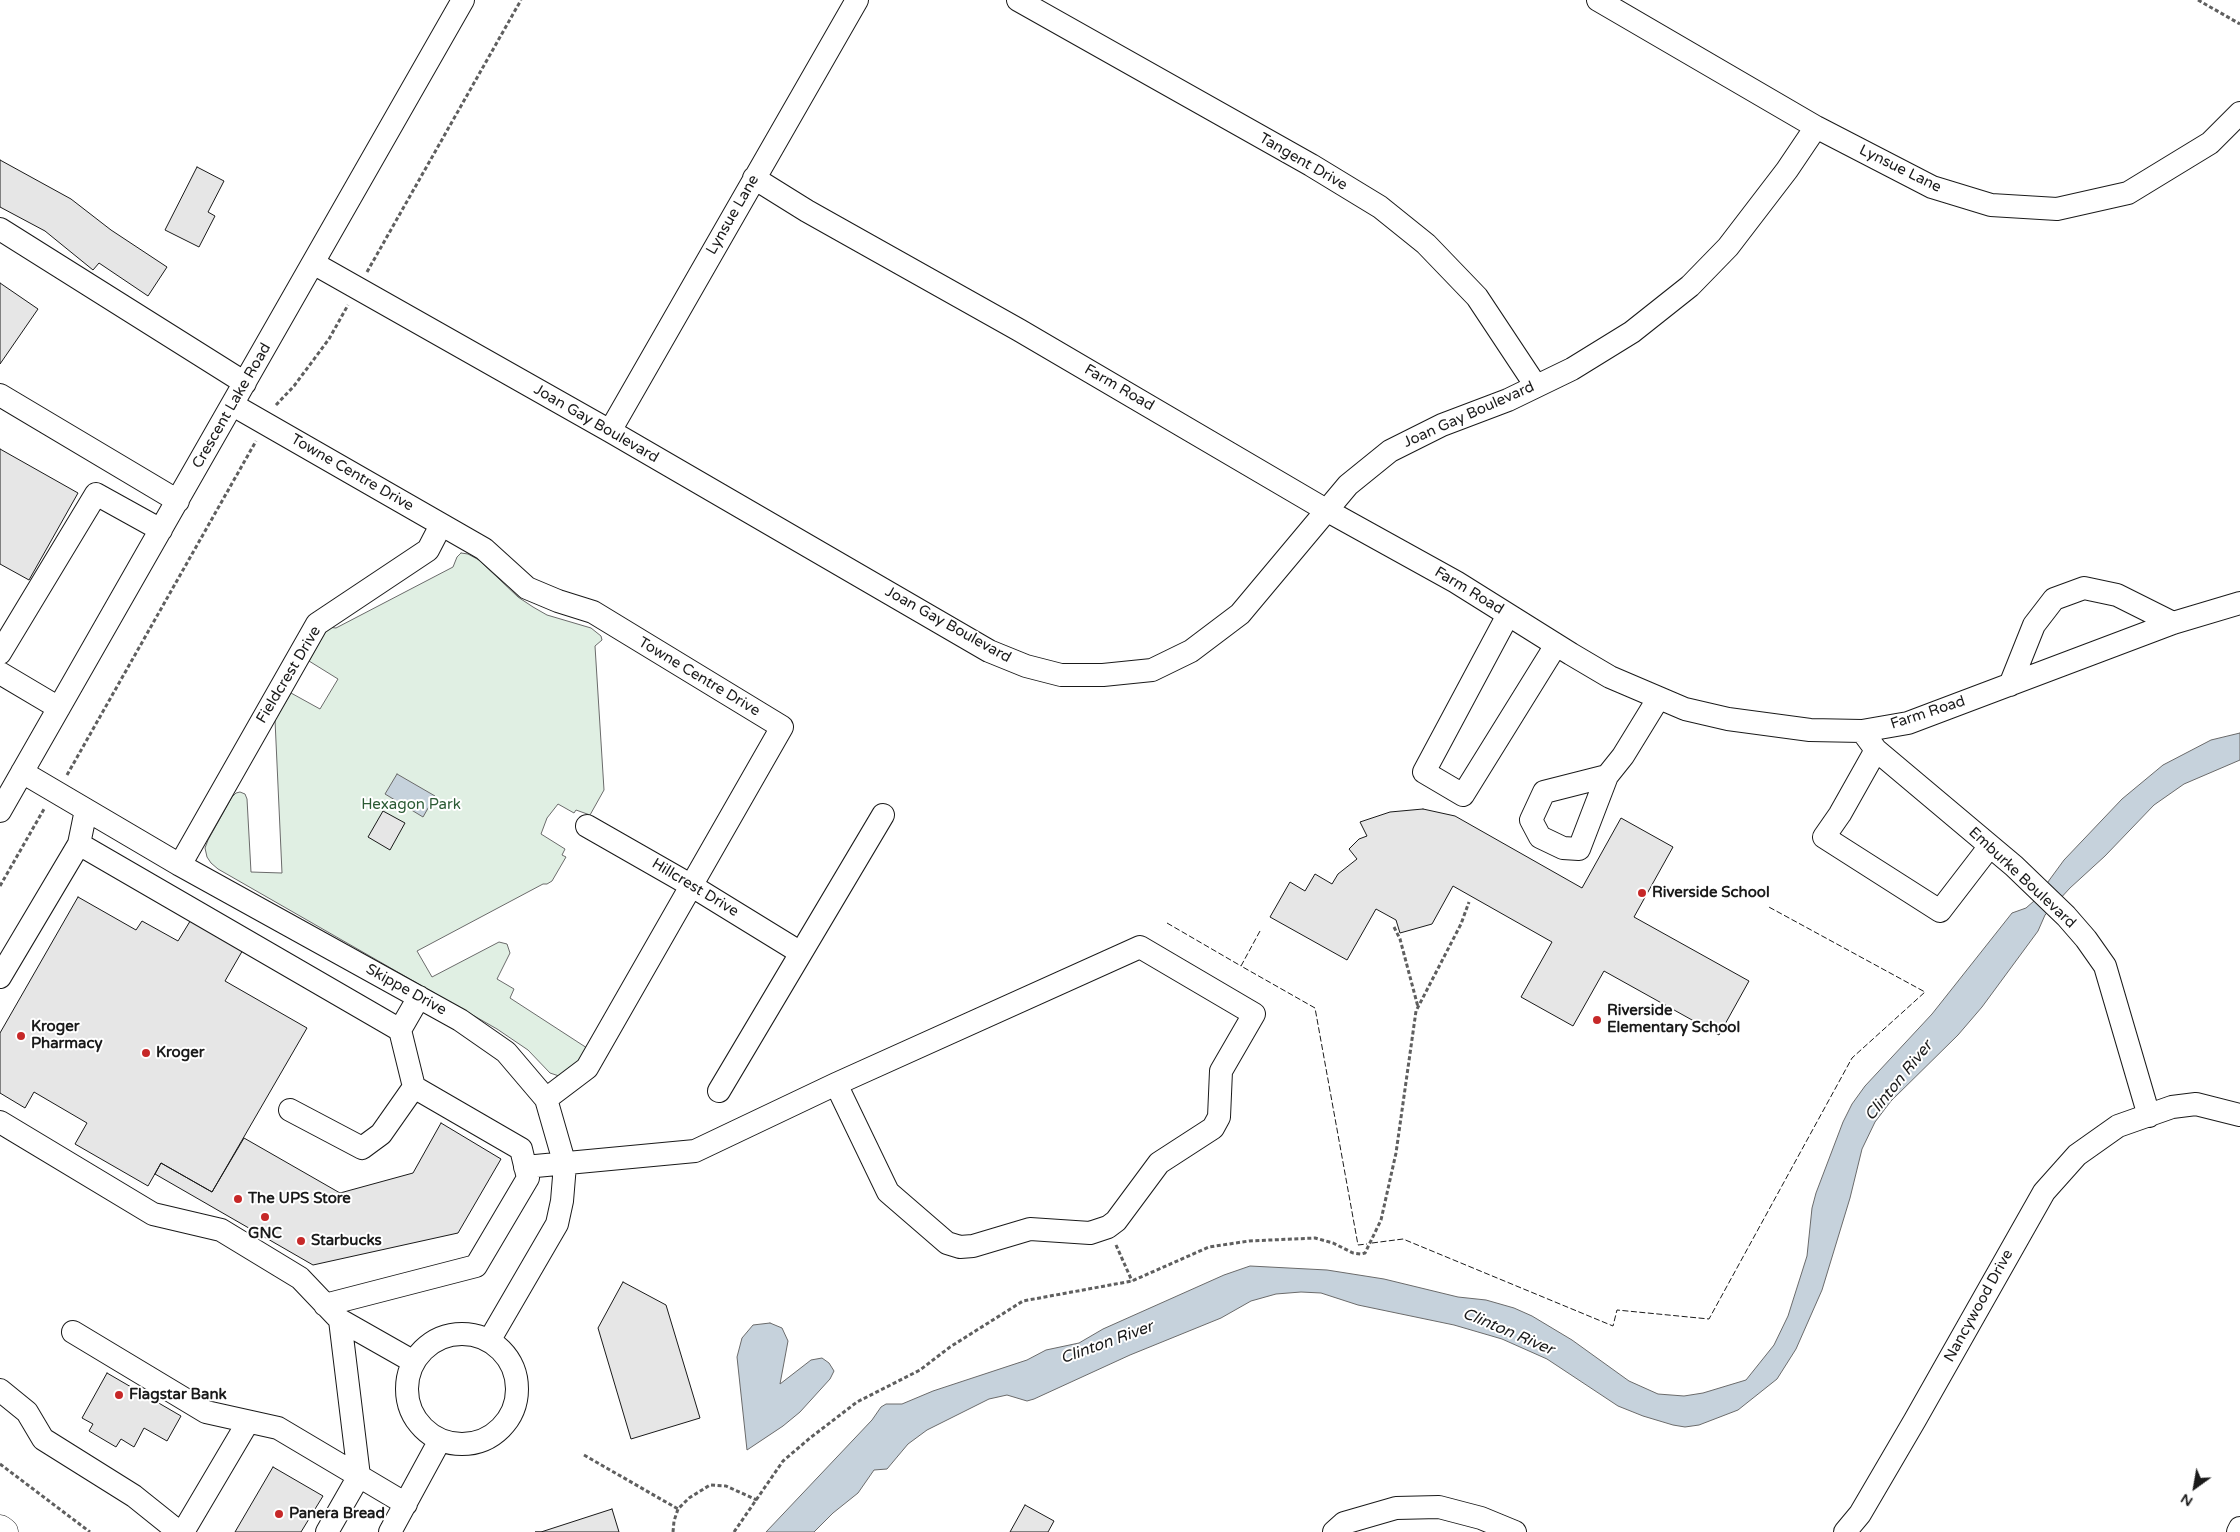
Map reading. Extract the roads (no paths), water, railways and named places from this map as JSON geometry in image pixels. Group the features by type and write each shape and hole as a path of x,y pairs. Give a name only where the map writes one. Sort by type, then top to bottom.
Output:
{"highway":[{"path":"0,1529 4,1532"}],"street":[{"name":"Crescent Lake Road","path":"3,797 22,772 59,708 463,0"},
{"name":"Lynsue Lane","path":"610,431 857,0"},
{"name":"Tangent Drive","path":"1018,0 1312,166 1380,207 1426,244 1477,297 1536,386"},
{"name":"Lynsue Lane","path":"1598,0 1816,127 1932,187 1991,206 2058,209 2128,193 2210,143 2240,114"},
{"name":"Joan Gay Boulevard","path":"313,264 610,431 990,652 1026,666 1061,675 1103,675 1152,670 1191,651 1240,614 1348,485 1390,450 1442,425 1508,400 1572,369 1632,332 1690,286 1728,247 1787,170 1816,127"},
{"name":"Farm Road","path":"754,178 807,211 1019,330 1326,510 1456,582 1556,645 1610,676 1685,710 1728,719 1810,730 1862,732 1908,723 2173,623 2240,603"},
{"path":"0,229 245,383"},
{"path":"0,395 178,501"},
{"name":"Towne Centre Drive","path":"233,404 484,549 527,588 558,602 593,612 782,728 587,1068 546,1099"},
{"path":"0,653 96,494 161,530"},
{"name":"Fieldcrest Drive","path":"180,865 316,624 428,550 441,525"},
{"path":"2010,685 2034,625 2054,598 2084,588 2117,595 2173,623"},
{"path":"1508,615 1424,772 1463,795 1556,645"},
{"path":"0,673 59,708"},
{"path":"1607,776 1623,756 1658,699"},
{"name":"Emburke Boulevard","path":"1862,732 1876,750 1990,846 2066,916 2086,939 2105,966 2148,1116"},
{"path":"1876,750 1840,814 1824,837 1940,910 1990,846"},
{"name":"Skippe Drive","path":"22,772 180,865 460,1020 506,1052 546,1099 565,1165 557,1224 489,1341"},
{"path":"0,977 79,844 86,810"},
{"path":"719,1091 883,815"},
{"name":"Hillcrest Drive","path":"587,826 692,886 801,953"},
{"path":"79,844 400,1030"},
{"path":"525,1167 565,1165 695,1151 836,1084 1140,947 1254,1014 1221,1071 1219,1117 1216,1123 1204,1135 1159,1163 1116,1221 1108,1227 1090,1233 1082,1234 1030,1229 973,1246 960,1247 947,1243 888,1192 836,1084"},
{"path":"333,1312 476,1266 528,1178 521,1149 414,1087 400,1030 419,997"},
{"path":"290,1110 362,1148 381,1134 414,1087"},
{"name":"Nancywood Drive","path":"1845,1532 1860,1514 2044,1192 2077,1155 2118,1126 2172,1107 2196,1104 2240,1115"},
{"path":"0,1122 153,1214 220,1230 300,1278 333,1312 414,1362"},
{"path":"326,1532 359,1476 333,1312"},
{"path":"73,1332 206,1412 278,1428 406,1504"},
{"path":"471,1334 489,1341 503,1352 512,1366 517,1383 516,1400 510,1416 499,1429 485,1439 468,1444 440,1440 420,1424 410,1408 407,1389 410,1370 419,1354 434,1341 452,1335 471,1334"},
{"path":"0,1390 28,1412 44,1439 134,1496 181,1532 248,1422"},
{"path":"390,1532 440,1440"},
{"path":"1334,1532 1344,1523 1396,1508 1440,1507 1481,1518 1515,1532"},
{"path":"2238,1532 2240,1528"}],"water":[{"name":"Clinton River","path":"2240,733 2240,760 2184,784 2154,805 2105,856 2070,888 2045,915 2038,931 1982,1007 1958,1035 1891,1101 1875,1122 1862,1149 1850,1198 1822,1290 1796,1349 1777,1379 1738,1410 1699,1425 1685,1427 1673,1425 1618,1406 1547,1359 1502,1339 1454,1325 1358,1305 1321,1293 1276,1294 1251,1301 1221,1318 1130,1355 1034,1399 1027,1401 1007,1395 989,1399 927,1430 908,1444 887,1469 874,1470 858,1493 833,1513 814,1532 766,1532 872,1420 881,1407 886,1404 902,1404 933,1391 1027,1360 1046,1350 1079,1343 1103,1329 1224,1275 1250,1266 1327,1270 1384,1279 1458,1297 1486,1300 1514,1308 1532,1316 1572,1340 1629,1381 1658,1394 1684,1396 1703,1393 1746,1380 1774,1345 1788,1316 1807,1256 1812,1208 1816,1193 1843,1122 1852,1104 1865,1086 1932,1014 2012,913 2026,908 2034,901 2064,860 2122,799 2163,765 2211,740"},
{"path":"397,774 435,796 423,817 385,794"},
{"path":"770,1323 782,1328 788,1341 780,1384 811,1360 822,1358 829,1363 834,1371 830,1379 800,1412 747,1450 737,1357 742,1338 753,1325"}],"place":[{"name":"Riverside School","path":"1642,893"},
{"name":"Riverside Elementary School","path":"1597,1020"},
{"name":"Kroger Pharmacy","path":"21,1036"},
{"name":"Kroger","path":"146,1053"},
{"name":"The UPS Store","path":"238,1199"},
{"name":"GNC","path":"265,1217"},
{"name":"Starbucks","path":"301,1241"},
{"name":"Flagstar Bank","path":"119,1395"},
{"name":"Panera Bread","path":"279,1514"}],"park label":[{"name":"Hexagon Park","path":"411,805"}]}
